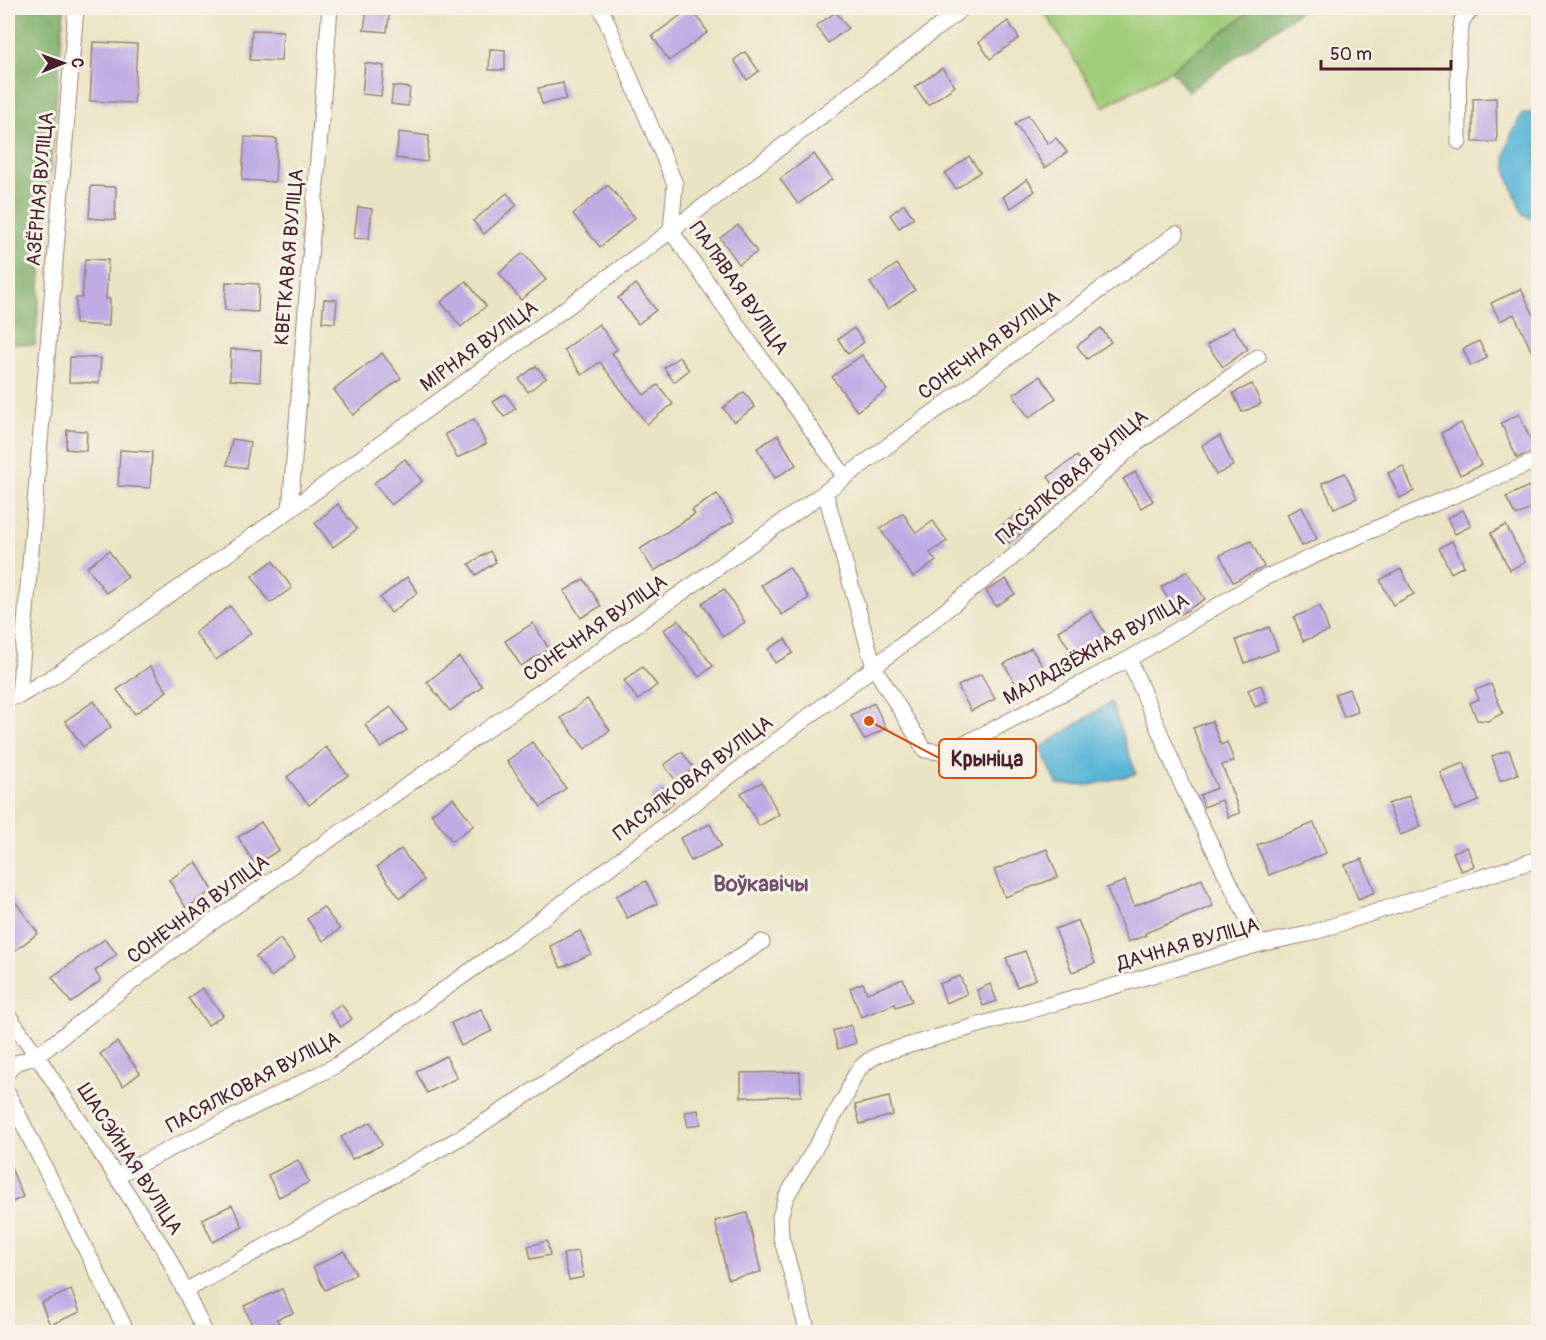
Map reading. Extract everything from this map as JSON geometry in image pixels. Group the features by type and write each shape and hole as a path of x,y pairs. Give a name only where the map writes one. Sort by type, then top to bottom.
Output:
{"street":[{"name":"АЗЁРНАЯ ВУЛІЦА","path":"13,697 76,8"},
{"name":"КВЕТКАВАЯ ВУЛІЦА","path":"290,510 330,8"},
{"name":"ПАЛЯВАЯ ВУЛІЦА","path":"601,8 675,184 671,231 845,477"},
{"name":"МІРНАЯ ВУЛІЦА","path":"13,697 54,676 290,510 671,231 963,8"},
{"path":"1459,142 1458,50 1462,20 1473,8"},
{"name":"СОНЕЧНАЯ ВУЛІЦА","path":"8,1072 13,1064 37,1056 177,948 825,492 1176,234"},
{"name":"ПАСЯЛКОВАЯ ВУЛІЦА","path":"116,1176 338,1065 511,942 874,667 1013,557 1133,446 1258,357"},
{"name":"МАЛАДЗЁЖНАЯ ВУЛІЦА","path":"825,492 874,667 925,750 941,752 970,741 1130,659 1262,579 1539,460"},
{"path":"1130,659 1182,785 1260,944"},
{"name":"ДАЧНАЯ ВУЛІЦА","path":"808,1332 781,1237 780,1217 786,1197 809,1162 847,1094 853,1075 868,1060 882,1053 1260,944 1308,934 1539,859"},
{"path":"185,1292 465,1135 762,942"},
{"name":"ШАСЭЙНАЯ ВУЛІЦА","path":"8,1015 165,1251 205,1332"},
{"path":"8,1094 128,1332"}],"green space":[{"path":"8,8 64,8 35,345 8,343"},
{"path":"1042,8 1255,8 1171,70 1104,107"},
{"path":"1255,8 1304,8 1188,91 1171,70"}],"water":[{"path":"1538,112 1538,220 1536,221 1523,214 1508,177 1505,157 1511,136 1522,114"},
{"path":"1111,702 1136,774 1090,785 1058,785 1040,748"}],"building":[{"path":"367,8 390,8 387,32 364,30"},
{"path":"691,8 708,32 669,61 652,36"},
{"path":"836,12 848,28 828,43 816,26"},
{"path":"1008,21 1019,38 990,59 979,42"},
{"path":"252,30 283,31 281,61 250,60"},
{"path":"93,42 137,44 134,103 90,101"},
{"path":"490,49 505,50 505,70 489,70"},
{"path":"745,52 759,71 747,80 734,60"},
{"path":"365,63 384,66 381,96 362,94"},
{"path":"942,68 955,86 928,105 915,87"},
{"path":"563,83 566,99 542,104 538,88"},
{"path":"393,86 410,88 408,106 391,104"},
{"path":"1496,98 1497,142 1473,142 1473,99"},
{"path":"1028,115 1048,144 1056,138 1067,152 1045,168 1015,124"},
{"path":"399,132 429,136 427,162 396,158"},
{"path":"245,137 277,139 275,182 242,180"},
{"path":"814,154 832,179 798,204 780,179"},
{"path":"969,156 980,172 956,189 945,174"},
{"path":"1027,179 1035,191 1011,208 1003,197"},
{"path":"608,185 635,218 600,247 573,214"},
{"path":"91,186 116,187 115,220 89,218"},
{"path":"507,193 517,205 484,234 473,221"},
{"path":"904,204 914,218 899,228 890,215"},
{"path":"358,207 372,209 369,239 354,238"},
{"path":"738,225 757,252 739,264 720,238"},
{"path":"523,253 546,280 521,300 499,273"},
{"path":"85,259 108,260 106,299 110,299 109,326 75,324 76,298 82,298"},
{"path":"897,264 915,290 888,309 870,283"},
{"path":"466,281 486,306 461,327 441,302"},
{"path":"226,282 259,284 258,312 225,310"},
{"path":"636,284 656,310 638,324 618,298"},
{"path":"1521,289 1539,326 1539,367 1514,314 1500,321 1491,303"},
{"path":"324,299 337,300 335,323 322,322"},
{"path":"599,324 617,349 612,353 644,395 658,385 673,404 647,424 600,362 582,375 564,350"},
{"path":"1233,327 1248,349 1223,367 1207,345"},
{"path":"854,328 864,342 848,354 838,339"},
{"path":"1101,328 1111,342 1087,359 1077,346"},
{"path":"1479,341 1487,358 1471,366 1463,349"},
{"path":"231,349 261,350 260,382 230,380"},
{"path":"382,353 401,378 353,415 334,390"},
{"path":"862,355 887,390 857,411 832,377"},
{"path":"70,357 101,358 99,383 69,382"},
{"path":"679,357 689,370 674,382 664,368"},
{"path":"536,366 546,378 528,392 519,379"},
{"path":"1040,376 1056,398 1029,418 1013,395"},
{"path":"1252,384 1261,404 1242,412 1233,393"},
{"path":"744,392 755,407 734,422 723,408"},
{"path":"505,394 516,408 504,417 493,402"},
{"path":"1519,414 1535,450 1517,458 1501,423"},
{"path":"474,419 486,444 457,458 445,434"},
{"path":"1461,423 1481,465 1460,475 1441,433"},
{"path":"67,430 87,431 86,451 66,449"},
{"path":"778,435 796,465 775,478 757,448"},
{"path":"1220,436 1233,466 1216,475 1202,445"},
{"path":"232,439 250,442 246,468 227,465"},
{"path":"120,450 152,452 150,488 118,486"},
{"path":"1077,456 1087,470 1058,491 1048,477"},
{"path":"405,459 422,481 391,505 374,483"},
{"path":"1403,466 1414,491 1400,498 1388,473"},
{"path":"1135,472 1153,501 1141,508 1123,479"},
{"path":"1345,473 1357,498 1334,508 1322,483"},
{"path":"1529,486 1538,505 1516,516 1506,497"},
{"path":"717,494 734,521 654,571 640,549 695,514 692,510"},
{"path":"338,504 357,529 333,547 315,523"},
{"path":"1302,507 1317,539 1302,546 1287,514"},
{"path":"1022,510 1033,525 1008,543 998,528"},
{"path":"1463,510 1471,526 1455,534 1447,518"},
{"path":"903,513 916,533 933,521 947,541 930,553 936,561 913,577 880,529"},
{"path":"1506,525 1525,562 1510,570 1491,533"},
{"path":"1251,541 1264,567 1233,582 1220,555"},
{"path":"1452,541 1464,566 1451,573 1439,548"},
{"path":"109,551 128,577 106,593 87,567"},
{"path":"490,551 496,562 476,575 469,564"},
{"path":"273,561 292,588 270,603 252,576"},
{"path":"789,567 809,598 782,615 761,585"},
{"path":"1401,569 1414,594 1393,605 1380,580"},
{"path":"1187,571 1205,599 1178,616 1161,587"},
{"path":"407,577 418,592 391,613 380,598"},
{"path":"584,579 601,606 581,618 564,591"},
{"path":"1006,579 1015,594 996,606 986,591"},
{"path":"724,589 745,622 723,637 702,603"},
{"path":"230,606 251,633 216,660 195,633"},
{"path":"1320,606 1329,631 1303,641 1294,617"},
{"path":"1091,611 1108,638 1075,658 1058,631"},
{"path":"678,620 713,666 699,677 664,630"},
{"path":"533,623 549,649 521,666 505,641"},
{"path":"1269,627 1278,650 1245,663 1236,640"},
{"path":"785,639 793,653 775,663 768,649"},
{"path":"1031,648 1046,671 1018,688 1004,664"},
{"path":"459,657 482,686 450,711 427,682"},
{"path":"150,666 167,691 135,714 117,690"},
{"path":"642,667 657,685 638,700 624,681"},
{"path":"981,674 995,699 971,711 958,686"},
{"path":"1491,684 1503,713 1488,721 1477,720 1470,703 1479,699 1475,690"},
{"path":"1261,685 1267,702 1255,707 1248,690"},
{"path":"1349,689 1358,712 1344,717 1335,694"},
{"path":"587,699 610,730 585,749 561,718"},
{"path":"94,701 111,727 83,747 65,721"},
{"path":"874,703 886,728 864,740 851,715"},
{"path":"391,707 407,730 381,748 365,725"},
{"path":"1212,721 1221,745 1227,742 1234,761 1222,765 1240,813 1228,817 1222,800 1204,807 1200,795 1217,788 1193,728"},
{"path":"532,742 566,788 541,807 507,761"},
{"path":"326,747 348,775 309,805 287,777"},
{"path":"1509,750 1518,774 1500,781 1492,756"},
{"path":"682,752 694,768 676,781 664,765"},
{"path":"1464,763 1479,801 1455,810 1440,772"},
{"path":"762,782 779,815 759,826 741,793"},
{"path":"662,787 674,803 662,812 650,796"},
{"path":"1409,796 1421,827 1400,835 1388,804"},
{"path":"453,798 474,825 452,841 431,814"},
{"path":"261,822 279,850 255,865 238,837"},
{"path":"1314,823 1326,853 1269,875 1257,845"},
{"path":"710,824 721,846 691,861 680,838"},
{"path":"1467,847 1474,866 1461,871 1453,852"},
{"path":"401,849 424,880 400,898 377,867"},
{"path":"1047,849 1058,877 1005,897 994,870"},
{"path":"1362,859 1375,892 1358,899 1345,865"},
{"path":"196,862 213,890 186,908 169,880"},
{"path":"1202,879 1213,906 1128,942 1107,888 1125,881 1134,906"},
{"path":"646,881 657,904 627,918 616,896"},
{"path":"8,892 38,933 8,956"},
{"path":"323,907 340,929 323,941 307,919"},
{"path":"1078,920 1095,963 1072,972 1055,929"},
{"path":"580,931 591,954 561,968 550,946"},
{"path":"105,939 117,954 95,971 101,980 71,1003 52,977"},
{"path":"280,939 295,958 271,977 256,957"},
{"path":"1025,951 1036,979 1017,987 1006,958"},
{"path":"960,976 967,994 946,1003 939,984"},
{"path":"903,979 912,1001 896,1007 895,1004 861,1017 850,988 863,983 867,993"},
{"path":"990,984 997,1001 983,1006 977,990"},
{"path":"202,988 223,1015 208,1025 188,998"},
{"path":"341,1004 352,1019 341,1027 330,1012"},
{"path":"481,1009 492,1031 461,1046 451,1023"},
{"path":"851,1025 856,1043 838,1049 833,1031"},
{"path":"117,1042 140,1073 123,1086 100,1054"},
{"path":"446,1056 457,1078 427,1093 416,1071"},
{"path":"800,1072 801,1096 741,1097 741,1073"},
{"path":"889,1097 893,1115 860,1124 855,1105"},
{"path":"698,1110 701,1124 688,1127 685,1112"},
{"path":"371,1122 382,1145 352,1159 341,1137"},
{"path":"8,1160 23,1197 8,1204"},
{"path":"298,1160 309,1182 279,1197 268,1175"},
{"path":"232,1205 243,1227 213,1242 202,1219"},
{"path":"747,1213 761,1272 728,1279 715,1221"},
{"path":"547,1241 550,1255 531,1259 528,1246"},
{"path":"344,1251 356,1274 325,1290 313,1267"},
{"path":"578,1251 584,1277 569,1280 563,1254"},
{"path":"282,1289 293,1313 277,1319 283,1332 255,1332 244,1306"},
{"path":"71,1290 80,1312 50,1325 41,1303"}],"place":[{"name":"Крыніца","path":"869,721"}],"district":[{"name":"Воўкавічы","path":"761,884"}]}
